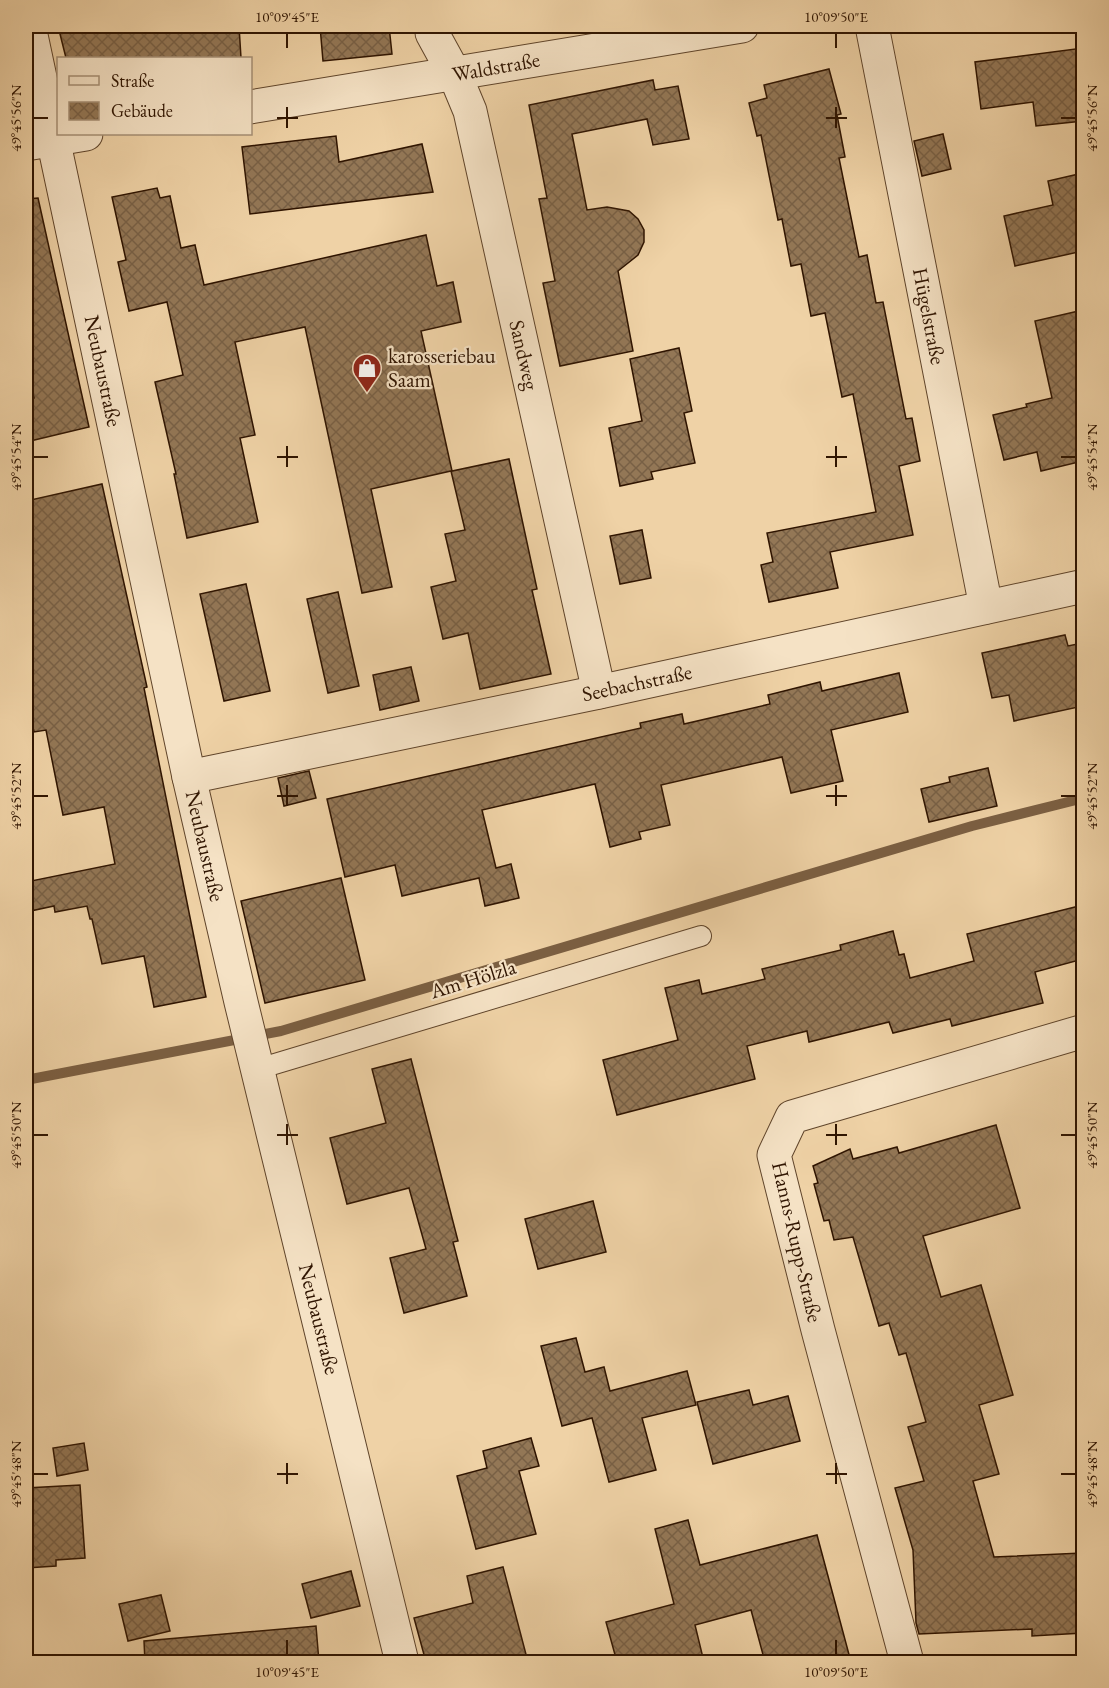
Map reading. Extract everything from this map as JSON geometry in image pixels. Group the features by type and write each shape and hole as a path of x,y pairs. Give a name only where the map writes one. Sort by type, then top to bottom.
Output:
{"street":[{"name":"Neubaustraße","path":"29,26 39,141 241,1002 402,1662"},
{"name":"Sandweg","path":"432,26 432,33 455,75 470,111 599,692"},
{"name":"Waldstraße","path":"252,107 742,26"},
{"name":"Hügelstraße","path":"872,26 986,607"},
{"path":"39,141 79,135"},
{"name":"Seebachstraße","path":"189,777 599,692 1083,586"},
{"name":"Hanns-Rupp-Straße","path":"907,1662 818,1330 774,1155 792,1117 1083,1031"}],"lane":[{"name":"Am Hölzla","path":"258,1069 701,936"}],"building":[{"path":"58,26 239,26 241,57 66,57"},
{"path":"320,26 389,26 392,54 323,61"},
{"path":"1083,48 1083,121 1036,126 1033,102 981,109 975,62"},
{"path":"829,69 841,114 837,115 845,157 839,158 859,257 867,255 876,303 883,302 906,419 912,418 920,461 899,466 913,535 830,552 838,588 769,602 761,565 773,562 767,533 876,512 853,394 842,397 825,313 811,316 801,264 791,266 782,219 778,220 761,135 757,136 749,103 767,98 764,85"},
{"path":"653,80 655,90 678,86 689,139 653,145 647,119 572,134 587,210 607,207 629,211 638,219 644,230 644,242 638,255 618,271 633,351 560,366 543,283 555,281 539,199 547,198 529,105"},
{"path":"943,134 951,169 922,176 914,141"},
{"path":"336,136 339,162 422,144 433,192 250,214 242,147"},
{"path":"1083,173 1083,251 1015,266 1004,216 1053,205 1048,181"},
{"path":"157,188 160,198 170,196 181,248 195,245 204,285 426,235 437,286 453,282 461,322 421,331 452,471 509,459 537,589 532,590 551,674 480,689 468,633 443,639 431,587 456,581 445,534 465,530 451,471 371,489 392,587 362,593 305,327 235,342 255,435 240,438 258,522 187,538 174,474 176,474 155,382 183,375 167,302 129,311 118,262 126,260 112,197"},
{"path":"38,198 89,427 26,442 26,400 34,398 26,360 26,199"},
{"path":"1083,310 1083,461 1041,471 1037,452 1004,460 993,415 1052,398 1035,321"},
{"path":"679,348 692,411 684,413 695,463 651,472 653,479 620,486 609,428 642,421 630,359"},
{"path":"102,484 147,687 144,688 206,997 154,1007 144,956 102,964 87,906 55,912 54,906 26,912 26,882 115,864 104,807 63,815 46,730 34,732 32,724 26,725 26,501"},
{"path":"642,530 651,578 620,584 610,536"},
{"path":"246,584 270,691 224,701 200,594"},
{"path":"338,592 359,686 328,693 307,599"},
{"path":"1065,635 1068,646 1083,643 1083,706 1014,721 1009,695 992,698 982,653"},
{"path":"411,667 419,701 380,710 373,675"},
{"path":"899,673 908,712 831,730 843,781 791,793 782,757 661,785 670,825 639,832 641,839 610,847 595,784 482,810 496,868 511,864 519,898 485,906 479,878 402,896 395,865 345,877 327,799 641,728 640,723 682,714 684,724 770,704 768,695 820,682 822,691"},
{"path":"988,768 997,806 929,822 921,789 950,782 949,777"},
{"path":"309,771 316,798 284,806 278,778"},
{"path":"341,878 365,980 265,1003 241,901"},
{"path":"1083,905 1083,959 1035,972 1043,1003 952,1026 950,1019 893,1033 889,1022 809,1042 807,1031 747,1046 755,1079 617,1115 603,1060 678,1040 665,988 699,980 702,994 765,979 762,969 841,950 840,945 893,931 899,955 904,954 910,978 974,961 967,934"},
{"path":"411,1059 458,1241 453,1242 467,1296 404,1313 390,1258 426,1249 409,1188 347,1204 330,1138 386,1123 372,1069"},
{"path":"996,1125 1020,1208 923,1236 941,1297 981,1285 1013,1395 979,1405 999,1474 973,1481 994,1557 1082,1553 1083,1633 1032,1636 1032,1629 919,1634 916,1623 913,1550 895,1488 924,1481 908,1427 926,1422 906,1353 899,1355 889,1323 879,1326 853,1237 834,1240 829,1220 824,1221 814,1184 818,1183 813,1166 850,1149 853,1159 897,1147 899,1153"},
{"path":"593,1201 606,1252 538,1269 525,1219"},
{"path":"576,1338 585,1372 604,1367 610,1391 687,1371 696,1405 642,1418 656,1470 609,1482 592,1418 562,1426 541,1346"},
{"path":"749,1390 753,1405 788,1396 800,1441 713,1464 697,1402"},
{"path":"531,1438 539,1466 519,1471 536,1534 476,1549 457,1476 487,1468 483,1451"},
{"path":"84,1443 88,1470 57,1476 53,1448"},
{"path":"80,1485 85,1558 56,1560 56,1566 26,1568 26,1488"},
{"path":"688,1520 700,1565 817,1535 851,1662 765,1662 751,1610 695,1625 704,1662 617,1662 606,1622 674,1604 655,1529"},
{"path":"503,1567 528,1662 426,1662 414,1618 473,1603 467,1576"},
{"path":"351,1571 360,1606 311,1618 302,1584"},
{"path":"161,1595 170,1631 128,1641 119,1604"},
{"path":"316,1626 319,1662 145,1662 144,1641"}],"waterway":[{"path":"26,1080 281,1031 972,826 1084,798"}],"place":[{"name":"karosseriebau Saam","path":"367,394"}]}
